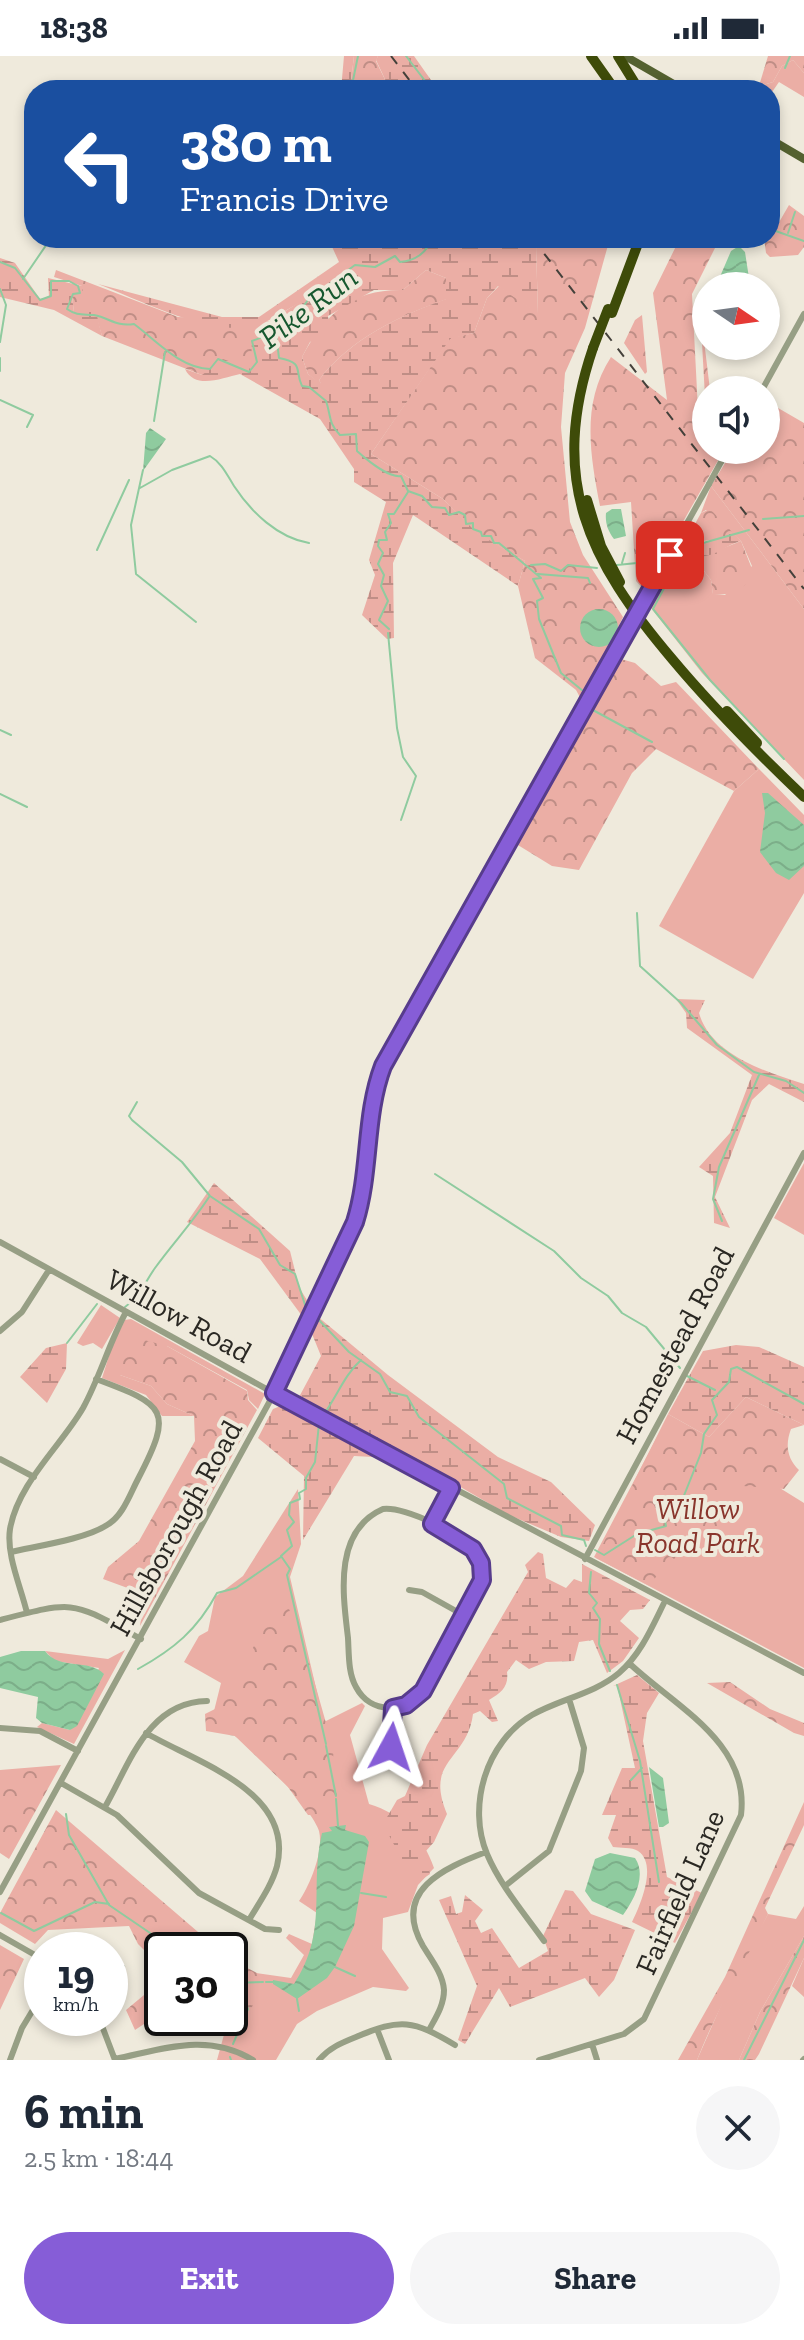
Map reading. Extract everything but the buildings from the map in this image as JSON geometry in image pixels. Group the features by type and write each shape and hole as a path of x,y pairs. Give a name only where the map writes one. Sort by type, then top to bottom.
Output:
{"highway":[{"path":"591,56 609,80"},
{"path":"600,56 603,71"},
{"path":"618,56 633,80"},
{"path":"630,248 596,350 581,427 584,485 601,546 638,614 726,720 804,797"},
{"path":"610,311 636,248"},
{"path":"638,614 725,710 804,789"}],"main road":[{"path":"625,56 666,80"},
{"path":"634,56 675,80"},
{"path":"780,145 804,159"}],"street":[{"path":"770,376 804,314"},
{"name":"Hillsborough Road","path":"0,1891 274,1393 355,1222 362,1195 373,1099 383,1066 720,464"},
{"name":"Homestead Road","path":"585,1559 804,1153"},
{"name":"Willow Road","path":"0,1242 451,1488 804,1673"},
{"path":"0,1331 22,1312 49,1270"},
{"path":"27,1613 11,1552 11,1523 34,1477 76,1419 96,1379 107,1346 126,1312"},
{"path":"11,1552 102,1528 114,1520 156,1444 160,1421 149,1401 96,1379"},
{"path":"0,1459 34,1477"},
{"path":"432,1524 451,1488"},
{"path":"401,1509 468,1545 481,1563 481,1586 465,1616 423,1691 406,1705 393,1708 367,1700 353,1679 343,1565 364,1523 378,1511 401,1509"},
{"path":"409,1590 422,1592 465,1616"},
{"path":"544,1941 505,1886 486,1852 480,1829 480,1795 494,1754 526,1719 605,1683 629,1663 665,1601"},
{"path":"0,1620 60,1605 75,1606 141,1639"},
{"name":"Fairfield Lane","path":"539,2060 629,2032 648,2014 733,1837 742,1807 740,1781 726,1751 682,1705 629,1663"},
{"path":"505,1886 549,1851 581,1771 584,1748 569,1699"},
{"path":"105,1807 146,1733 169,1710 207,1701"},
{"path":"392,1759 393,1708"},
{"path":"0,1728 40,1731 78,1751"},
{"path":"146,1733 251,1792 270,1815 278,1838 277,1864 249,1920"},
{"path":"61,1783 105,1807 192,1888 265,1929 279,1930"},
{"path":"429,2030 443,2002 444,1984 418,1937 414,1919 416,1902 431,1878 486,1852"},
{"path":"0,1935 24,1949"},
{"path":"319,2060 332,2048 377,2029 405,2023 429,2030 455,2045"},
{"path":"10,2060 24,2025"},
{"path":"377,2029 389,2060"},
{"path":"106,2036 115,2060 189,2043 224,2047 253,2060"},
{"path":"592,2044 597,2060"}],"green space":[{"path":"344,56 354,56 351,80 342,80"},
{"path":"354,56 378,56 376,61 385,80 351,80"},
{"path":"378,56 414,56 431,80 385,80 376,60"},
{"path":"768,56 804,56 804,73 793,60 782,66 774,80 761,80"},
{"path":"793,60 804,73 804,97 780,80 774,80 782,66"},
{"path":"789,205 804,216 804,247 798,255 770,257 766,253 765,248 780,248 780,221"},
{"path":"333,248 536,248 538,314 498,286 487,298 474,333 450,339 371,454 443,499 477,533 525,561 518,586 413,515 393,563 394,638 387,639 362,615 375,575 369,560 386,502 354,482 354,469 320,419 240,374 202,381 189,375 185,369 202,375 223,359 251,369 252,338 281,331 299,303 258,325 225,327 169,313 98,284 222,317 259,317 339,262","holes":["426,270 446,278 446,299 376,330 331,365 319,380 321,384 308,374 302,357 310,342 330,334 328,316 374,290 403,290"]},
{"path":"536,248 607,248 585,328 565,373 561,427 570,522 583,555 623,617 582,701 576,690 535,658 518,586 525,561 476,533 443,499 371,454 450,338 474,333 487,298 499,286 538,313"},
{"path":"675,248 715,248 703,272 692,272 692,360 695,360 696,376 692,376 692,464 716,464 644,590 636,581 631,502 600,506 591,449 592,411 595,393 611,357 667,400 653,293"},
{"path":"0,258 15,263 40,299 49,297 48,278 82,286 83,295 72,297 74,312 96,312 102,336 54,310 0,297"},
{"path":"56,270 178,317 270,321 301,301 252,370 202,375 102,336 95,312 74,312 72,297 82,286 54,277"},
{"path":"426,270 446,278 447,299 394,321 360,341 331,365 319,380 323,387 308,374 302,357 320,328 342,307 369,294 403,290"},
{"path":"642,315 645,374 624,343 635,320"},
{"path":"703,360 706,360 708,376 704,376"},
{"path":"780,409 804,423 804,609 711,486 724,464 780,464"},
{"path":"711,486 804,609 804,780 702,673 651,608 668,573 704,571 711,580 713,594 725,595 752,566 741,541 706,510 701,513"},
{"path":"710,509 732,532 722,539 702,541 699,558 741,541 754,574 738,593 713,595 711,580 704,571 668,573 701,513"},
{"path":"732,532 741,541 709,555 688,554 687,551 693,548"},
{"path":"621,659 635,663 661,686 676,682 759,769 734,791 656,749 632,773 579,870 552,866 513,842 586,713"},
{"path":"759,769 804,815 804,893 753,979 659,926 734,791"},
{"path":"676,999 705,1000 699,1013 705,1028 727,1051 773,1074 804,1084 804,1102 769,1084 752,1100 715,1197 730,1228 714,1223 713,1176 699,1167 730,1133 752,1075 687,1028 686,1013"},
{"path":"804,1163 804,1235 774,1218"},
{"path":"214,1183 290,1251 299,1287 311,1307 305,1320 260,1259 187,1222"},
{"path":"101,1305 120,1318 102,1349 93,1343 83,1346 77,1343"},
{"path":"317,1316 388,1375 498,1457 551,1482 595,1525 589,1541 561,1537 509,1515 412,1459 354,1456 303,1540 304,1476 258,1438 273,1409 298,1399 321,1356 310,1329"},
{"path":"131,1319 265,1394 258,1409 249,1400 247,1390 167,1346 120,1375 151,1386 167,1404 194,1416 162,1416 146,1395 102,1378 113,1343 125,1320"},
{"path":"144,1340 167,1346 247,1391 248,1400 257,1410 140,1626 143,1602 133,1590 103,1579 108,1567 139,1541 195,1441 194,1416 167,1404 151,1386 120,1375 118,1367 130,1346"},
{"path":"67,1343 66,1369 47,1403 20,1377 46,1348"},
{"path":"736,1345 759,1347 804,1367 804,1425 746,1397 709,1437 668,1414 703,1351"},
{"path":"746,1397 804,1425 791,1429 789,1435 790,1456 799,1470 784,1489 743,1486 732,1475 724,1495 720,1528 693,1540 648,1585 596,1558 668,1414 709,1437"},
{"name":"Willow Road Park","path":"667,1418 804,1503 804,1668 594,1557"},
{"path":"298,1489 301,1544 290,1577 324,1722 362,1703 365,1706 350,1735 369,1804 392,1814 410,1828 424,1846 434,1868 418,1885 408,1912 383,1918 382,1949 409,1988 406,1991 373,1987 317,2011 297,2024 276,2060 217,2060 224,2036 248,2036 248,1985 256,1973 291,1978 304,1955 286,1938 289,1934 312,1944 317,1913 299,1901 315,1868 320,1848 319,1831 306,1809 267,1764 233,1735 210,1727 221,1683 184,1662 199,1636 208,1631 215,1597 243,1576"},
{"path":"538,1552 543,1554 546,1578 566,1588 574,1579 582,1582 582,1564 650,1600 643,1609 630,1610 620,1621 639,1638 623,1661 607,1673 593,1640 579,1642 574,1661 546,1662 529,1669 516,1660 507,1672 503,1689 489,1700 498,1721 492,1722 480,1711 473,1714 463,1742 444,1771 441,1796 447,1814 434,1842 425,1852 430,1874 415,1884 383,1824 397,1800 405,1796 427,1745 528,1572 525,1565"},
{"path":"284,1597 304,1645 326,1723 334,1739 333,1761 345,1783 347,1798 331,1795 316,1815 308,1815 288,1787 235,1736 206,1731 205,1714 221,1706 223,1682 230,1685"},
{"path":"125,1650 74,1744 37,1727 42,1723 70,1730 99,1668 55,1661 45,1651 108,1659"},
{"path":"637,1675 659,1693 647,1713 643,1741 667,1877 702,1893 675,1943 632,1922 646,1885 647,1865 638,1851 613,1847 608,1838 616,1815 602,1815 622,1768 635,1768 617,1685 613,1686"},
{"path":"730,1682 770,1709 804,1723 804,1736 707,1683"},
{"path":"61,1765 9,1859 0,1853 0,1770"},
{"path":"804,1802 804,1825 765,1908 768,1914 697,2060 678,2060 725,1977"},
{"path":"56,1810 198,1932 144,1932 144,1950 129,1926 24,1932 24,1937 0,1923 0,1913"},
{"path":"565,1890 573,1891 591,1914 635,1930 614,1980 599,1997 585,1978 510,2007 499,1988 465,2044 458,2040 477,1986 439,1900 451,1896 456,1914 462,1912 465,1895 483,1910 475,1921 481,1933 492,1928 519,1968 548,1951 543,1936"},
{"path":"804,1906 804,1936 760,2012 739,2060 697,2060 730,1985 768,1914 796,1919"},
{"path":"804,1936 804,1958 759,2054 755,2060 739,2060 760,2012"},
{"path":"0,1945 24,1959 0,2010"},
{"path":"804,1958 804,1997 792,1986"},
{"path":"248,1968 257,1973 263,1990 248,2013"},
{"path":"144,1995 144,2024 135,2030 128,2014 128,2008"}],"water":[{"path":"741,248 745,252 748,272 722,272 731,251"},
{"path":"150,428 166,439 143,471 146,433"},
{"path":"621,509 626,536 614,539 610,533 606,513"},
{"path":"599,609 612,615 618,628 612,641 599,647 586,641 580,628 586,615"},
{"path":"762,793 768,793 804,825 804,866 789,880 776,873 760,852 765,813"},
{"path":"21,1651 45,1651 58,1661 91,1666 104,1674 77,1726 70,1730 42,1723 36,1718 38,1697 0,1688 0,1657"},
{"path":"649,1767 663,1778 669,1823 663,1827 659,1827"},
{"path":"346,1825 345,1830 365,1836 369,1842 354,1926 327,1978 297,1999 273,1984 273,1980 294,1984 305,1965 315,1927 318,1853 322,1833 332,1831 329,1827"},
{"path":"610,1853 635,1858 640,1872 638,1887 623,1915 592,1901 585,1891 595,1859"}],"waterway":[{"name":"Pike Run","path":"353,80 358,56"},
{"path":"406,56 424,80"},
{"path":"785,68 790,56"},
{"path":"788,233 795,212"},
{"path":"780,233 804,241"},
{"path":"23,279 44,248"},
{"name":"Pike Run","path":"0,262 15,268 40,300 51,296 51,281 69,281 78,286 80,293 73,294 67,309 77,314 134,324 189,364 210,369 218,359 249,372 257,362 252,341 287,328 308,300 355,265 375,267 395,256 400,262 410,260 426,248"},
{"path":"0,289 6,305 0,342"},
{"path":"276,334 279,358 296,365 302,386 309,387 326,401 332,423 340,435 356,434 357,451 384,471 401,476 408,491 422,496 432,507 445,508 449,515 459,512 465,515 466,524 473,523 473,529 481,532 482,536 491,536 494,543 499,543 541,578 533,579 543,598 537,601 539,619 561,673 583,691"},
{"path":"154,421 165,352"},
{"path":"0,358 0,371"},
{"path":"0,400 33,415 27,427"},
{"path":"140,488 172,470 210,456 266,522 287,536 309,543"},
{"path":"143,470 131,525 136,574 196,622"},
{"path":"97,550 129,480"},
{"path":"389,629 379,620 388,601 381,586 384,575 378,564 383,553 378,546 379,540 387,540 385,532 391,523 388,514 394,514 408,492"},
{"path":"763,519 804,516"},
{"path":"677,559 703,543 749,530"},
{"path":"622,563 625,553"},
{"path":"680,558 653,609 710,680 784,759"},
{"path":"617,565 657,561"},
{"path":"531,565 545,564 561,571 568,565 597,568"},
{"path":"538,574 588,578 590,583"},
{"path":"388,633 397,728 403,757 416,776 401,820"},
{"path":"591,709 652,742"},
{"path":"0,730 11,735"},
{"path":"0,794 27,807"},
{"path":"637,913 640,966 681,1003 717,1045 754,1072 786,1081 804,1093"},
{"path":"722,1221 713,1199 719,1167 759,1075"},
{"path":"137,1102 129,1116 132,1120 182,1162 210,1196 259,1229 280,1265 295,1274 307,1311"},
{"path":"435,1174 554,1251 581,1278 608,1296 622,1313 646,1327 680,1368"},
{"path":"125,1307 138,1294 209,1197"},
{"path":"67,1343 97,1304"},
{"path":"318,1319 349,1352 380,1374 390,1392 407,1396 419,1417 504,1484 507,1498 561,1526 562,1535 584,1540 586,1546"},
{"path":"324,1414 361,1360"},
{"path":"595,1550 604,1555 637,1534 666,1526 664,1516 683,1498 701,1453 704,1434 717,1415 712,1400 729,1382 731,1369 737,1367 804,1404"},
{"path":"687,1376 715,1390"},
{"path":"319,1424 315,1462 306,1478 306,1489 299,1493 300,1499 290,1503 289,1515 294,1522 287,1530 292,1546 281,1556 290,1569 287,1575 326,1744"},
{"path":"138,1669 184,1637 217,1593 236,1588 281,1557"},
{"path":"591,1572 589,1593 597,1603 593,1608 600,1619 599,1644 610,1671"},
{"path":"617,1685 640,1761 659,1882"},
{"path":"326,1746 336,1796"},
{"path":"631,1780 642,1768"},
{"path":"336,1799 338,1826"},
{"path":"66,1814 69,1835 109,1905 149,1932"},
{"path":"361,1893 386,1897"},
{"path":"1,1913 34,1931 95,1902 109,1904"},
{"path":"744,2060 804,1940"},
{"path":"335,1967 355,1976"},
{"path":"248,1982 263,1982"},
{"path":"266,1982 273,1982"},
{"path":"297,1999 299,2011"},
{"path":"233,2044 236,2036"}],"railway":[{"path":"391,56 409,80"},
{"path":"540,248 804,589"}],"route":[{"path":"391,1747 393,1708 406,1705 423,1691 479,1591 483,1574 481,1563 468,1545 432,1524 451,1488 274,1393 355,1222 362,1195 373,1099 383,1066 670,555"}]}
